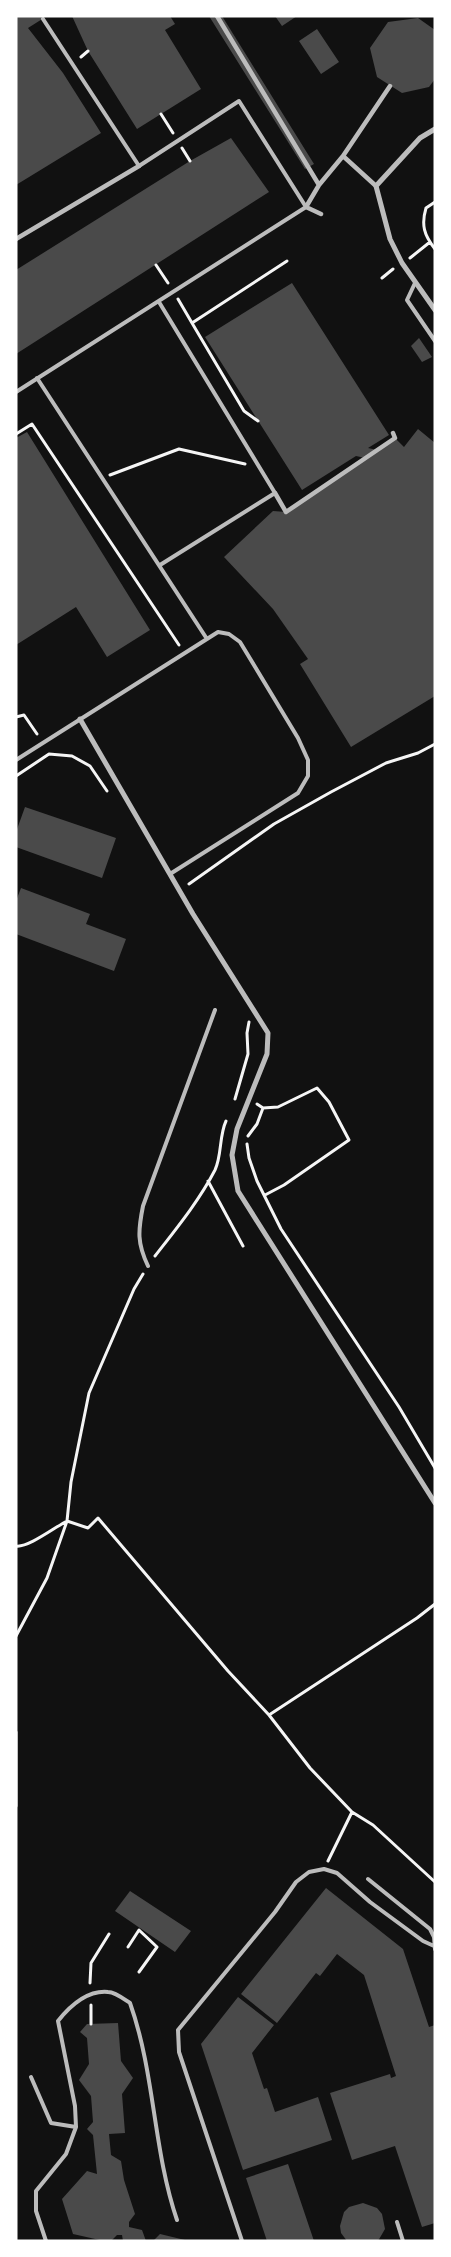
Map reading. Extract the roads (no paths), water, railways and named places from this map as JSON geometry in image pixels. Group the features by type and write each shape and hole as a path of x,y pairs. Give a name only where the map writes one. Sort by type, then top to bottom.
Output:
{"street":[{"path":"216,16 319,185"},
{"path":"322,214 306,207 319,185 343,156 390,86"},
{"path":"376,186 420,138 435,129"},
{"path":"343,156 376,186 390,239 415,283 435,310"},
{"path":"16,239 139,166"},
{"path":"275,493 286,512 395,438 393,433"},
{"path":"80,719 170,874 268,1033 267,1054 237,1129 232,1155 238,1191 435,1503"}],"lane":[{"path":"16,392 306,207 239,101 139,166 43,19"},
{"path":"415,283 407,300 435,341"},
{"path":"159,302 275,493 160,565"},
{"path":"37,378 207,639"},
{"path":"16,760 218,632 229,634 240,642 300,741 308,760 308,776 298,793 170,874"},
{"path":"148,1266 140,1250 138,1230 143,1206 215,1010"},
{"path":"242,2241 179,2052 178,2030 275,1912 296,1882 309,1872 324,1869 337,1873 370,1902 434,1948"},
{"path":"368,1879 430,1929 434,1937 434,1948"},
{"path":"46,2241 36,2211 36,2191 66,2154 76,2127 75,2106 58,2021 70,2007 90,1995 109,1992 130,2002 138,2024 156,2119 166,2189 177,2220"},
{"path":"31,2077 51,2123 76,2127"},
{"path":"397,2222 403,2241"}]}
